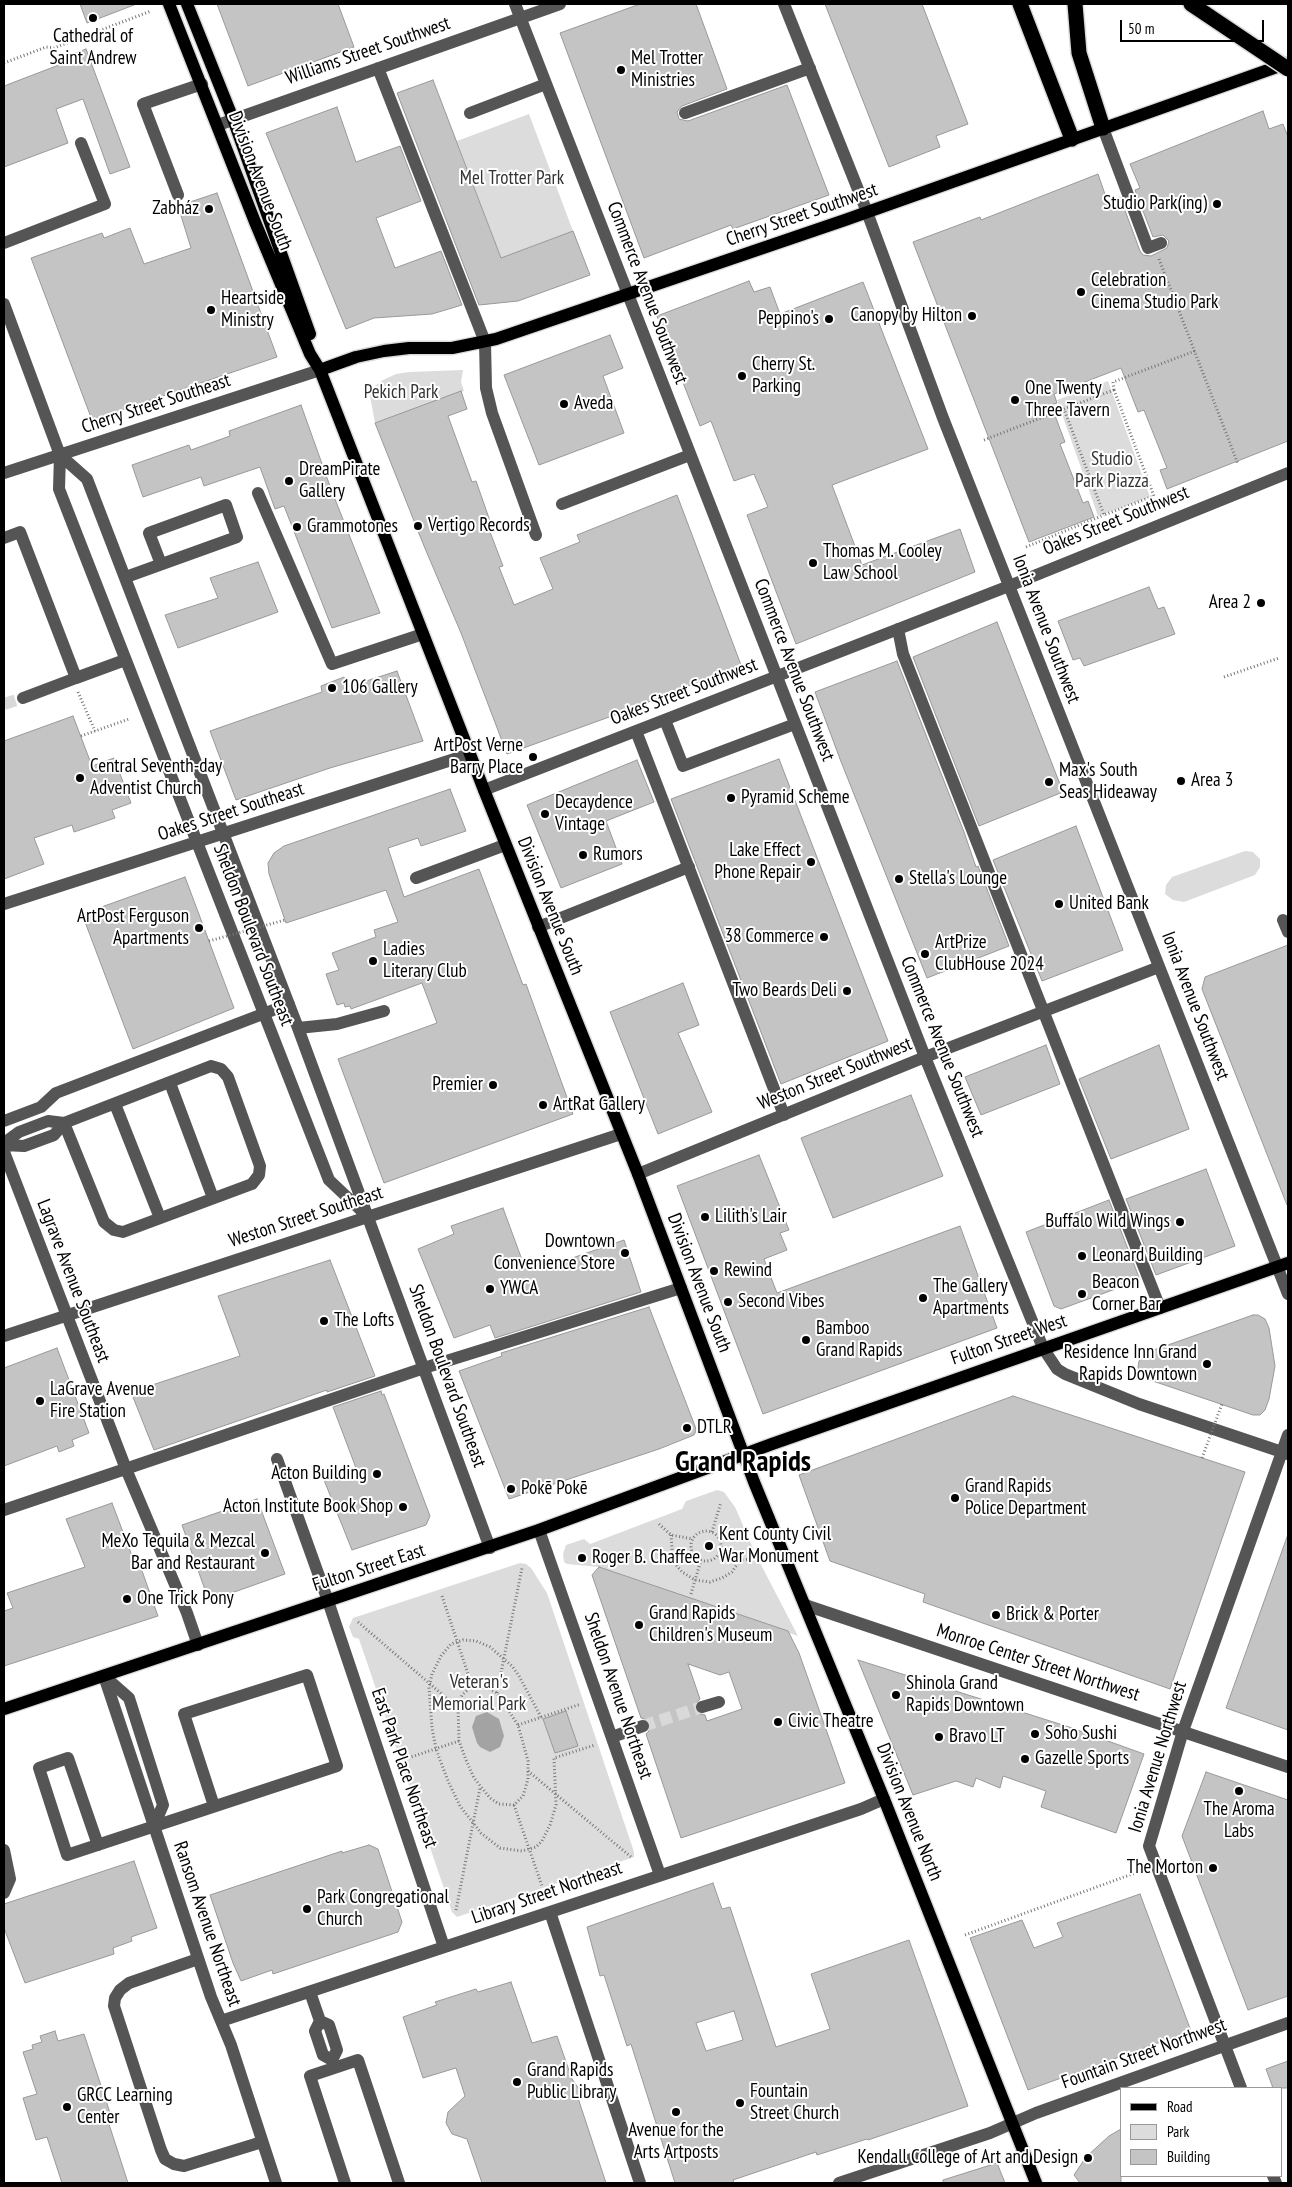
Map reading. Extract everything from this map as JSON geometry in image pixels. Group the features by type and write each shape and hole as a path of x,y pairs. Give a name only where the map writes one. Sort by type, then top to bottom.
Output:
{"highway":[{"path":"1020,4 1072,139"},
{"path":"1075,4 1079,53 1103,128"},
{"path":"1191,4 1288,69"}],"main road":[{"name":"Division Avenue South","path":"169,4 262,240 310,354 320,370"},
{"name":"Division Avenue South","path":"187,4 233,119 316,351 320,370 538,927 638,1174 744,1455"},
{"name":"Cherry Street Southwest","path":"320,370 356,357 384,351 409,348 452,348 485,342 627,296 1288,63"},
{"name":"Fulton Street West","path":"744,1455 1042,1348 1283,1265"},
{"name":"Fulton Street East","path":"4,1710 490,1548 744,1455"},
{"name":"Division Avenue North","path":"744,1455 884,1799 1036,2183"}],"street":[{"name":"Commerce Avenue Southwest","path":"515,4 627,296 925,1057 1042,1348 1057,1370 1065,1374 1140,1404 1285,1453"},
{"name":"Williams Street Southwest","path":"218,125 560,4"},
{"name":"Ionia Avenue Southwest","path":"784,4 867,212 923,365 1159,967 1283,1265"},
{"path":"378,68 485,342 486,388 492,413 536,535"},
{"path":"685,113 810,68"},
{"path":"178,195 143,104 202,84"},
{"path":"470,113 546,84"},
{"path":"1103,128 1148,248 1158,245"},
{"path":"4,243 105,204 81,143"},
{"name":"Sheldon Boulevard Southeast","path":"4,304 60,455 59,489 329,1180 368,1217"},
{"name":"Cherry Street Southeast","path":"4,474 320,370"},
{"name":"Sheldon Boulevard Southeast","path":"60,455 87,479 126,577 298,1028 490,1548"},
{"path":"562,504 690,455"},
{"name":"Oakes Street Southwest","path":"484,790 1009,586 1288,473"},
{"path":"258,493 332,664 423,634"},
{"path":"126,577 237,537 226,505 149,533 160,564"},
{"path":"4,538 20,532 74,678"},
{"path":"898,629 903,654 1042,1012 1160,1308"},
{"path":"23,698 126,660"},
{"path":"665,720 683,766 795,724"},
{"path":"636,731 784,1115"},
{"name":"Oakes Street Southeast","path":"4,904 470,754"},
{"path":"416,878 506,845"},
{"path":"538,927 689,868"},
{"path":"1283,920 1288,932"},
{"name":"Weston Street Southwest","path":"638,1174 925,1057 1159,967"},
{"path":"4,1121 41,1108 56,1093 289,1004"},
{"path":"298,1028 337,1024 384,1011"},
{"path":"4,1144 24,1146 54,1134 64,1123 211,1066 222,1068 228,1077 260,1166 259,1175 252,1184 123,1232 114,1230 104,1222 64,1123"},
{"path":"170,1083 213,1198"},
{"path":"115,1104 160,1218"},
{"name":"Weston Street Southeast","path":"4,1336 621,1134"},
{"name":"Lagrave Avenue Southeast","path":"4,1152 126,1469 187,1614 198,1645"},
{"path":"1283,1265 1288,1294"},
{"path":"4,1510 424,1368 681,1288"},
{"name":"Ionia Avenue Northwest","path":"1241,2087 1149,1846 1183,1731 1285,1453 1288,1435"},
{"name":"East Park Place Northeast","path":"277,1460 328,1601 444,1947"},
{"name":"Sheldon Avenue Northeast","path":"539,1530 660,1875"},
{"name":"Monroe Center Street Northwest","path":"805,1605 1288,1767"},
{"name":"Ransom Avenue Northeast","path":"104,1676 198,1959 231,2045 276,2183"},
{"path":"98,1845 68,1758 39,1768 67,1855 98,1845 214,1806 337,1766 307,1676 184,1714 214,1806"},
{"path":"702,1707 719,1702"},
{"path":"612,1736 643,1726"},
{"name":"Library Street Northeast","path":"221,2021 862,1809 884,1799"},
{"path":"4,1893 10,1879 5,1856"},
{"path":"550,1912 640,2183"},
{"path":"198,1959 129,1983 120,1990 115,1998 114,2006 161,2150 165,2159 174,2164 184,2166 262,2142"},
{"path":"310,1992 320,2022 315,2031 322,2055 334,2064"},
{"name":"Fountain Street Northwest","path":"839,2183 990,2133 1288,2022"},
{"path":"345,2183 310,2076 334,2064 358,2060 399,2183"}],"path":[{"path":"4,63 46,47 54,48 151,11"},
{"path":"1158,245 1195,351 1238,464"},
{"path":"1026,547 1154,496 1114,390 1113,382 1195,351"},
{"path":"984,440 1114,390"},
{"path":"1064,409 1104,515"},
{"path":"1224,677 1279,658"},
{"path":"74,678 96,731"},
{"path":"81,736 129,719"},
{"path":"209,942 285,920"},
{"path":"1202,1458 1222,1404"},
{"path":"712,1532 721,1502"},
{"path":"659,1524 671,1536 693,1539 703,1532 712,1532 718,1538 720,1551"},
{"path":"671,1536 673,1561 682,1572 695,1580 717,1581 732,1572 740,1560"},
{"path":"693,1539 691,1549 696,1558 710,1560 720,1551"},
{"path":"720,1551 740,1560 754,1558"},
{"path":"691,1594 701,1560"},
{"path":"497,1693 522,1568"},
{"path":"442,1596 472,1686"},
{"path":"358,1622 458,1708"},
{"path":"541,1717 524,1683 496,1651 482,1643 469,1640 451,1644 441,1656 430,1684 430,1711 436,1748 452,1791 473,1823 500,1848 516,1851 529,1850 536,1847 546,1835 554,1814 556,1794 554,1758 595,1744"},
{"path":"472,1686 488,1688 497,1693 518,1725 528,1779 522,1796 514,1805 506,1806 494,1801 480,1787 470,1769 459,1741 458,1708 462,1696 472,1686"},
{"path":"518,1725 582,1704"},
{"path":"405,1759 459,1741"},
{"path":"528,1771 631,1857"},
{"path":"456,1910 480,1787"},
{"path":"514,1805 542,1886"},
{"path":"965,1935 1136,1873"}],"green space":[{"name":"Mel Trotter Park","path":"529,114 573,231 501,258 457,141"},
{"name":"Pekich Park","path":"463,370 461,382 464,391 375,423 370,396 375,386 383,380 396,374 409,372"},
{"name":"Studio Park Piazza","path":"1108,381 1150,497 1098,516 1057,400"},
{"path":"1245,851 1253,852 1260,859 1260,867 1255,875 1184,902 1173,900 1165,894 1166,885 1172,877"},
{"path":"717,1490 724,1492 735,1507 757,1557 798,1636 599,1567 567,1564 564,1562 563,1554 566,1545 584,1539 590,1544 682,1509 686,1501"},
{"name":"Veteran's Memorial Park","path":"520,1563 526,1564 531,1568 547,1593 634,1852 634,1857 457,1917 452,1912 359,1639 353,1637 349,1627 353,1618"}],"shaded area":[{"path":"487,1712 499,1719 504,1736 500,1747 490,1752 480,1747 477,1743 472,1727 476,1716"}],"building":[{"name":"Cathedral of Saint Andrew","path":"80,4 134,4 134,5 87,23"},
{"path":"217,4 338,4 354,47 248,86"},
{"path":"640,4 696,4 727,89 682,106 677,112 679,119 688,121 787,85 829,195 733,229 731,225 644,258 560,33"},
{"path":"825,4 922,4 968,124 936,136 940,147 889,167"},
{"path":"86,49 130,167 110,174 83,99 56,109 68,143 4,167 4,86 64,63 62,58"},
{"path":"433,80 501,258 573,231 590,275 518,301 479,305 397,93"},
{"path":"337,107 356,162 400,146 421,201 376,218 395,268 441,251 462,305 432,314 374,318 346,329 266,133"},
{"path":"1263,111 1269,129 1283,124 1288,137 1288,441 1167,489 1160,470 1167,468 1144,410 1138,412 1121,368 1054,394 1057,403 1051,405 1065,442 1060,444 1083,503 1088,501 1094,517 1029,542 913,242 980,217 981,220 1098,174 1108,203 1120,197 1140,251 1143,255 1151,256 1167,248 1169,241 1163,235 1153,237 1135,190 1140,188 1130,164"},
{"path":"217,193 277,357 92,420 31,258 102,233 104,238 130,228 144,264 191,248 178,206"},
{"path":"749,281 754,292 770,287 780,314 863,282 928,449 832,485 862,565 960,529 975,572 796,644 747,515 768,507 754,474 734,481 711,421 700,426 657,316"},
{"name":"Aveda","path":"610,335 623,368 603,376 624,433 539,465 504,375"},
{"path":"461,391 467,409 448,416 472,482 476,481 490,521 487,524 503,566 499,567 514,605 553,589 540,558 580,542 577,535 677,495 741,665 623,712 507,754 461,633 375,423"},
{"path":"301,405 331,489 380,613 332,628 284,506 275,509 260,467 204,486 201,477 143,497 132,465 189,445 191,450 230,436 229,431"},
{"path":"258,562 278,612 178,648 165,615 218,598 210,578"},
{"path":"1149,587 1158,609 1164,607 1175,634 1084,666 1080,658 1073,660 1058,621"},
{"path":"997,622 1063,792 979,826 913,657"},
{"path":"897,661 976,867 978,866 1009,946 927,978 815,692"},
{"path":"397,671 423,741 330,768 236,800 210,731 322,692 321,686 344,677 348,687"},
{"name":"Central Seventh-day Adventist Church","path":"73,716 92,766 114,758 131,803 112,810 115,818 74,832 72,825 34,838 44,864 4,879 4,741"},
{"path":"779,759 888,1041 781,1084 671,799"},
{"path":"637,760 654,802 606,821 622,864 561,888 527,805"},
{"path":"450,789 466,831 421,846 418,838 388,848 404,897 479,869 523,985 526,984 573,1114 384,1183 338,1059 437,1023 422,983 351,1009 350,1006 345,1007 344,1003 337,1005 326,974 339,970 332,953 376,937 374,930 398,922 386,890 286,923 269,874 268,863 274,853 284,846"},
{"name":"United Bank","path":"1076,826 1123,950 1042,981 993,860"},
{"path":"185,877 234,1008 133,1049 82,914"},
{"path":"1288,945 1287,1205 1202,989 1205,977"},
{"path":"683,983 699,1025 678,1033 712,1112 658,1134 610,1012"},
{"path":"1046,1045 1060,1084 981,1115 965,1077"},
{"path":"1159,1045 1189,1129 1111,1159 1079,1079"},
{"path":"911,1095 943,1176 833,1218 801,1138"},
{"path":"759,1155 789,1230 780,1233 787,1250 764,1259 777,1293 960,1226 997,1328 763,1414 677,1186"},
{"path":"1206,1169 1235,1246 1156,1275 1126,1199"},
{"name":"Leonard Building","path":"1109,1200 1140,1280 1061,1309 1054,1306 1026,1232"},
{"name":"YWCA","path":"503,1208 525,1268 535,1264 538,1270 624,1240 641,1292 495,1338 490,1325 454,1338 418,1249 454,1234 451,1226"},
{"path":"330,1260 375,1376 327,1392 327,1390 154,1450 131,1392 240,1356 218,1296"},
{"path":"649,1307 695,1426 696,1431 694,1435 659,1449 509,1499 459,1371 502,1356 501,1353"},
{"name":"Residence Inn Grand Rapids Downtown","path":"1253,1315 1258,1315 1265,1319 1269,1328 1275,1366 1269,1399 1265,1410 1260,1415 1253,1415 1144,1378 1140,1373 1139,1361 1148,1352"},
{"name":"LaGrave Avenue Fire Station","path":"57,1348 89,1433 72,1440 74,1446 59,1452 57,1446 4,1466 4,1368"},
{"name":"Acton Building","path":"381,1391 382,1395 384,1394 430,1516 426,1525 352,1550 324,1480 356,1468 333,1407"},
{"path":"1013,1396 1245,1472 1170,1689 923,1602 925,1594 830,1561 799,1475"},
{"path":"257,1499 285,1574 209,1601 182,1525"},
{"path":"112,1503 137,1569 141,1568 158,1616 4,1666 4,1611 13,1608 7,1593 85,1567 66,1519"},
{"path":"1288,1537 1288,1730 1226,1708"},
{"path":"599,1567 788,1631 799,1653 845,1783 681,1838 646,1734 651,1724 648,1720 641,1718 592,1575","holes":["688,1664 720,1675 729,1672 742,1709 707,1721 705,1715 697,1713 694,1706 700,1699"]},
{"path":"858,1660 1069,1727 1144,1754 1116,1833 1041,1807 1046,1791 1003,1776 1000,1788 976,1778 973,1787 956,1781 913,1795"},
{"path":"566,1711 578,1746 555,1753 543,1719"},
{"path":"1206,1772 1288,1800 1288,1996 1248,2010 1182,1836"},
{"name":"Park Congregational Church","path":"369,1845 378,1849 402,1922 398,1932 273,1974 272,1970 241,1981 210,1895 342,1851 342,1853"},
{"path":"134,1861 157,1928 131,1937 132,1941 113,1948 114,1954 25,1983 4,1928 4,1904"},
{"path":"713,1883 722,1909 730,1907 776,2047 830,2029 811,1974 909,1940 968,2106 868,2140 817,2155 816,2152 733,2180 734,2183 675,2183 631,2044 627,2046 604,1975 600,1976 587,1927","holes":["734,2011 743,2040 706,2051 696,2023"]},
{"path":"1140,1894 1191,2031 1028,2090 970,1938 1022,1920 1034,1948 1063,1937 1057,1923"},
{"name":"Grand Rapids Public Library","path":"511,1982 532,2043 557,2036 572,2079 579,2089 578,2098 606,2183 482,2183 467,2139 452,2134 446,2123 448,2112 465,2096 456,2068 423,2078 403,2017 437,2005 435,2002 476,1989 478,1992"},
{"name":"GRCC Learning Center","path":"55,2031 58,2041 84,2034 111,2116 107,2118 128,2183 62,2183 47,2137 36,2140 23,2098 37,2094 23,2052 33,2049 32,2045 42,2042 40,2036"},
{"path":"1288,2061 1288,2088 1273,2087 1266,2069"},
{"path":"1120,2130 1121,2183 1080,2183 1074,2175 1086,2157 1109,2136"},
{"path":"997,2163 1005,2183 943,2183 943,2180"}],"tunnel":[{"path":"4,704 23,698"},
{"path":"643,1726 702,1707"}],"place":[{"name":"Cathedral of Saint Andrew","path":"93,18"},
{"name":"Mel Trotter Ministries","path":"621,70"},
{"name":"Studio Park(ing)","path":"1217,204"},
{"name":"Zabház","path":"209,209"},
{"name":"Celebration Cinema Studio Park","path":"1081,292"},
{"name":"Heartside Ministry","path":"211,310"},
{"name":"Canopy by Hilton","path":"972,316"},
{"name":"Peppino's","path":"829,319"},
{"name":"Cherry St. Parking","path":"742,376"},
{"name":"One Twenty Three Tavern","path":"1015,400"},
{"name":"Aveda","path":"564,404"},
{"name":"DreamPirate Gallery","path":"289,481"},
{"name":"Vertigo Records","path":"418,526"},
{"name":"Grammotones","path":"297,527"},
{"name":"Thomas M. Cooley Law School","path":"813,563"},
{"name":"Area 2","path":"1261,603"},
{"name":"106 Gallery","path":"332,688"},
{"name":"ArtPost Verne Barry Place","path":"533,757"},
{"name":"Central Seventh-day Adventist Church","path":"80,778"},
{"name":"Area 3","path":"1181,781"},
{"name":"Max's South Seas Hideaway","path":"1049,782"},
{"name":"Pyramid Scheme","path":"731,798"},
{"name":"Decaydence Vintage","path":"545,814"},
{"name":"Rumors","path":"583,855"},
{"name":"Lake Effect Phone Repair","path":"811,862"},
{"name":"Stella's Lounge","path":"899,879"},
{"name":"United Bank","path":"1059,904"},
{"name":"ArtPost Ferguson Apartments","path":"199,928"},
{"name":"38 Commerce","path":"824,937"},
{"name":"ArtPrize ClubHouse 2024","path":"925,954"},
{"name":"Ladies Literary Club","path":"373,961"},
{"name":"Two Beards Deli","path":"847,991"},
{"name":"Premier","path":"493,1085"},
{"name":"ArtRat Gallery","path":"543,1105"},
{"name":"Lilith's Lair","path":"705,1217"},
{"name":"Buffalo Wild Wings","path":"1180,1222"},
{"name":"Downtown Convenience Store","path":"625,1253"},
{"name":"Leonard Building","path":"1082,1256"},
{"name":"Rewind","path":"714,1271"},
{"name":"YWCA","path":"490,1289"},
{"name":"Beacon Corner Bar","path":"1082,1294"},
{"name":"The Gallery Apartments","path":"923,1298"},
{"name":"Second Vibes","path":"728,1302"},
{"name":"The Lofts","path":"324,1321"},
{"name":"Bamboo Grand Rapids","path":"806,1340"},
{"name":"Residence Inn Grand Rapids Downtown","path":"1207,1364"},
{"name":"LaGrave Avenue Fire Station","path":"40,1401"},
{"name":"DTLR","path":"687,1428"},
{"name":"Acton Building","path":"377,1474"},
{"name":"Pokē Pokē","path":"511,1489"},
{"name":"Grand Rapids Police Department","path":"955,1498"},
{"name":"Acton Institute Book Shop","path":"403,1507"},
{"name":"Kent County Civil War Monument","path":"709,1546"},
{"name":"MeXo Tequila & Mezcal Bar and Restaurant","path":"265,1553"},
{"name":"Roger B. Chaffee","path":"582,1558"},
{"name":"One Trick Pony","path":"127,1599"},
{"name":"Brick & Porter","path":"996,1615"},
{"name":"Grand Rapids Children's Museum","path":"639,1625"},
{"name":"Shinola Grand Rapids Downtown","path":"896,1695"},
{"name":"Civic Theatre","path":"778,1722"},
{"name":"Soho Sushi","path":"1035,1734"},
{"name":"Bravo LT","path":"939,1737"},
{"name":"Gazelle Sports","path":"1025,1759"},
{"name":"The Aroma Labs","path":"1239,1791"},
{"name":"The Morton","path":"1213,1868"},
{"name":"Park Congregational Church","path":"307,1909"},
{"name":"Grand Rapids Public Library","path":"517,2082"},
{"name":"Fountain Street Church","path":"740,2103"},
{"name":"GRCC Learning Center","path":"67,2107"},
{"name":"Avenue for the Arts Artposts","path":"676,2112"},
{"name":"Kendall College of Art and Design","path":"1088,2158"}],"district":[{"name":"Grand Rapids","path":"743,1463"}]}
